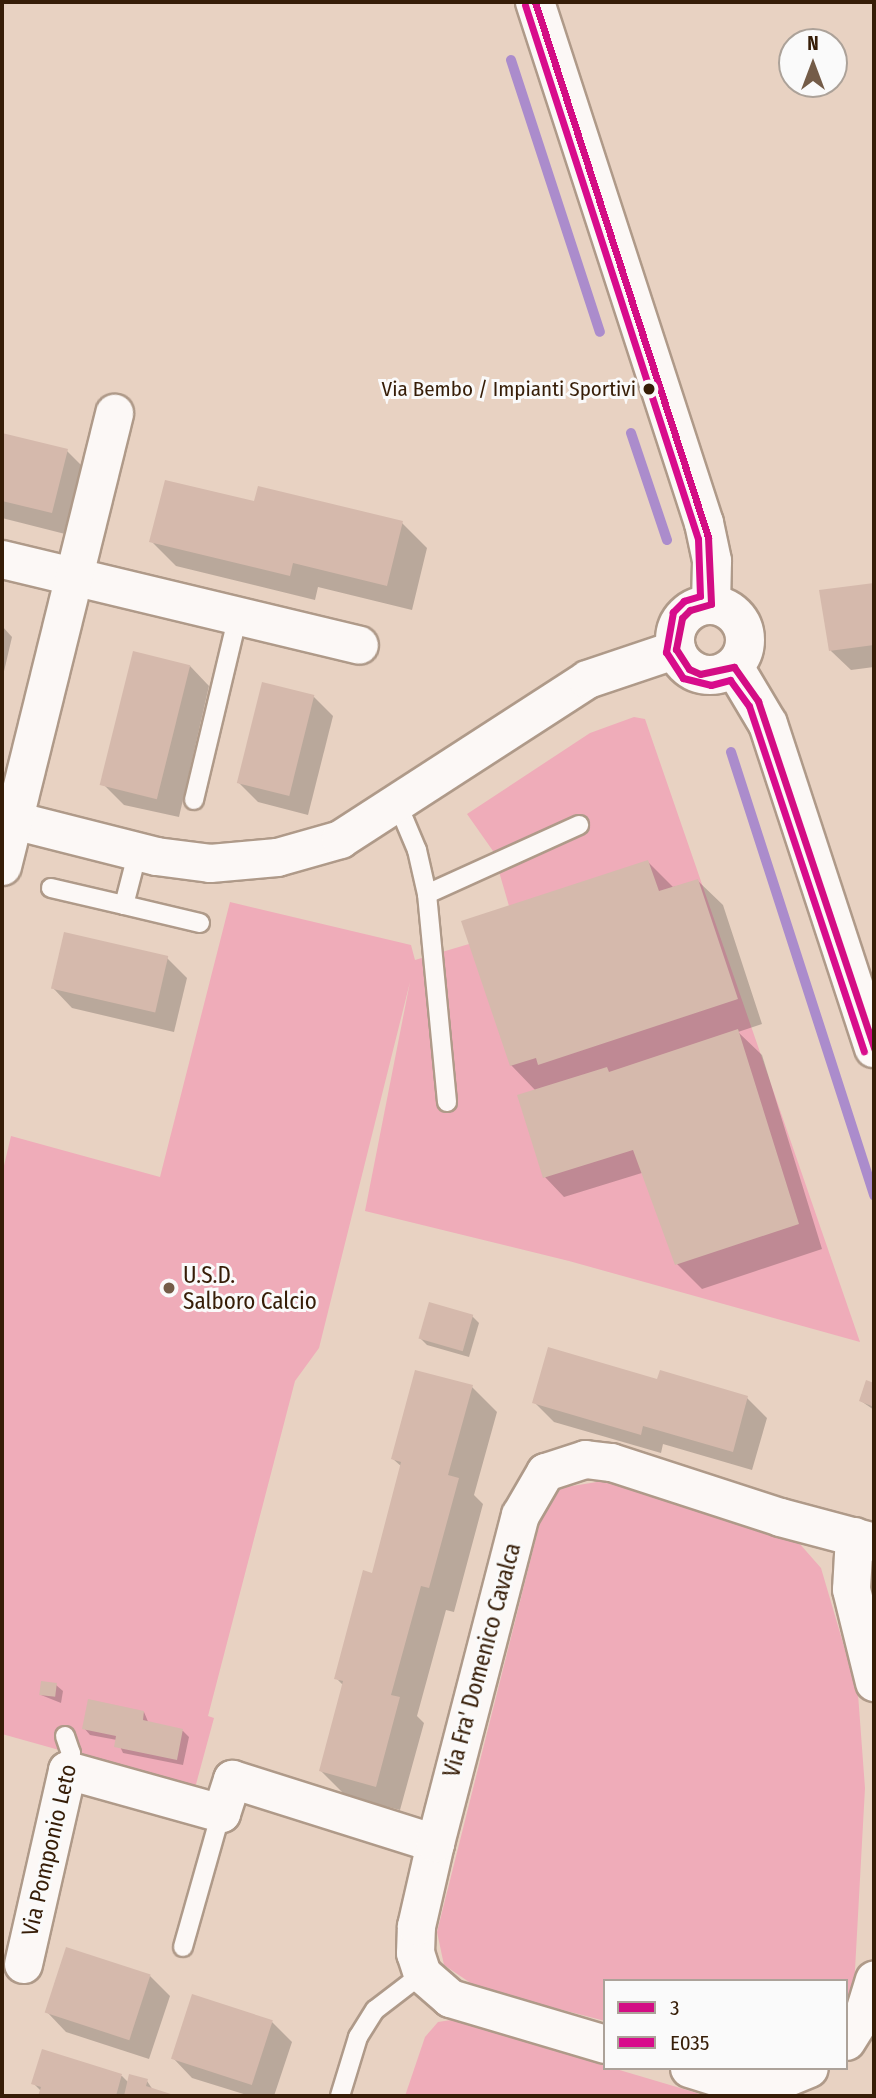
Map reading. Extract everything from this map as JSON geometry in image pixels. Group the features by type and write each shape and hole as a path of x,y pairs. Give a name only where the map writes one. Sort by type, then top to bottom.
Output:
{"main road":[{"path":"535,2 704,523 712,561 711,604"},
{"path":"711,604 734,612 746,633 742,657 734,667 712,676 689,669 676,649 682,618 690,610 711,604"},
{"path":"734,667 768,724 874,1048"}],"street":[{"path":"2,866 8,818 114,413"},
{"path":"2,559 359,645"},
{"path":"8,818 138,851 210,863 277,857 340,839 398,805 550,700 587,679 676,649"},
{"name":"Via Fra' Domenico Cavalca","path":"422,1974 415,1953 416,1926 435,1843 520,1515 545,1472 585,1459 611,1461 864,1539 851,1589 874,1682"},
{"name":"Via Pomponio Leto","path":"23,1964 66,1753 221,1813"},
{"path":"221,1813 232,1779 435,1843"},
{"path":"422,1974 450,1998 603,2043"},
{"path":"848,2038 864,2012 874,1979"},
{"path":"693,2070 738,2090 768,2085 804,2070"}],"lane":[{"path":"194,800 238,616"},
{"path":"398,805 416,850 427,894 447,1102"},
{"path":"427,894 579,825"},
{"path":"124,905 138,851"},
{"path":"51,888 200,923"},
{"path":"183,1947 221,1813"},
{"path":"340,2096 358,2037 375,2010 422,1974"}],"shaded area":[{"path":"634,717 645,719 860,1342 569,1261 365,1211 410,982 319,1348 295,1381 208,1716 214,1718 195,1788 2,1734 2,1174 11,1136 160,1177 230,902 411,945 415,960 469,944 509,906 493,851 467,814 590,733"},
{"path":"603,1481 799,1543 821,1568 858,1694 865,1788 854,1988 848,2002 848,1979 603,1979 603,2020 478,1988 444,1965 437,1932 540,1522 560,1488"},
{"path":"451,2020 603,2065 603,2070 619,2070 701,2096 405,2096 425,2037 438,2022"}],"building":[{"path":"2,433 68,449 52,513 2,501"},
{"path":"165,480 254,501 258,486 403,521 387,586 293,563 290,576 149,542"},
{"path":"874,583 874,645 829,651 819,590"},
{"path":"133,651 190,665 157,799 100,785"},
{"path":"262,682 314,695 289,796 237,783"},
{"path":"648,860 659,891 698,879 738,999 538,1065 536,1058 510,1066 461,921"},
{"path":"64,932 168,956 155,1013 51,989"},
{"path":"738,1029 799,1224 675,1265 633,1150 543,1178 517,1095 607,1067 609,1072"},
{"path":"429,1302 473,1315 463,1351 419,1339"},
{"path":"548,1347 657,1379 660,1370 748,1396 733,1452 643,1426 641,1435 532,1403"},
{"path":"415,1370 473,1385 448,1475 459,1478 429,1588 421,1586 391,1695 400,1697 376,1787 319,1771 343,1681 334,1679 363,1570 372,1573 401,1462 391,1459"},
{"path":"866,1380 874,1383 874,1407 859,1401"},
{"path":"41,1681 57,1683 55,1697 39,1695"},
{"path":"88,1699 144,1711 143,1720 183,1729 177,1760 114,1747 116,1736 82,1729"},
{"path":"66,1947 151,1975 129,2040 45,2013"},
{"path":"192,1994 273,2020 252,2085 171,2059"},
{"path":"42,2049 122,2074 116,2096 38,2096 41,2087 31,2084"},
{"path":"129,2074 148,2079 146,2086 177,2096 124,2096"}],"waterway":[{"path":"511,60 600,332"},
{"path":"631,433 667,540"},
{"path":"731,752 874,1195"}],"transit line":[{"name":"3","path":"535,2 708,537 711,604 690,610 682,618 676,649 689,669 700,674 734,667 758,701 874,1048"},
{"name":"E035","path":"525,5 698,539 700,596 684,601 673,612 666,652 683,678 711,685 730,680 749,706 864,1051"}],"place":[{"name":"Via Bembo / Impianti Sportivi","path":"649,389"},
{"name":"U.S.D. Salboro Calcio","path":"169,1288"}]}
